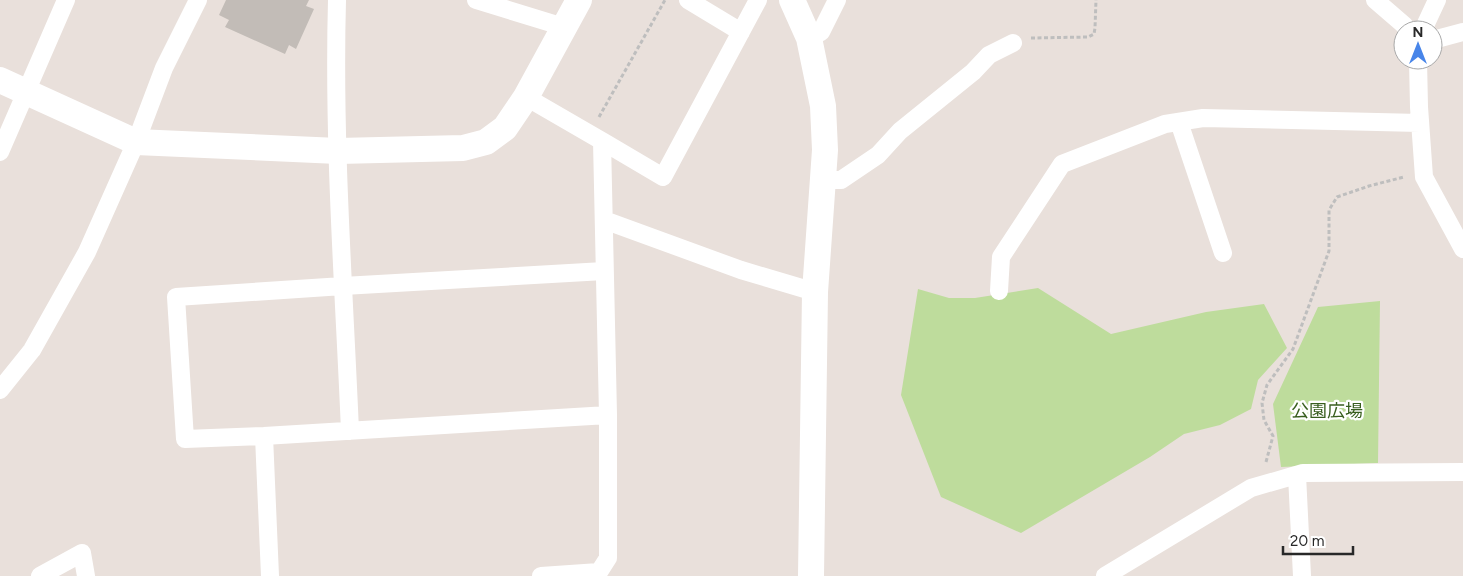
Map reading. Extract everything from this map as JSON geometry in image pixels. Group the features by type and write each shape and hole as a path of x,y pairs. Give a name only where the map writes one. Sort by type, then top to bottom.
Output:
{"street":[{"path":"0,152 66,0"},
{"path":"0,390 32,350 87,252 136,142 164,68 198,0"},
{"path":"337,0 338,151 350,431"},
{"path":"476,0 564,26"},
{"path":"0,80 136,142 338,151 464,148 486,142 505,128 526,97 579,0"},
{"path":"688,0 741,32"},
{"path":"526,97 663,177 758,0"},
{"path":"792,0 809,38 823,106 825,150 815,292 811,576"},
{"path":"809,38 821,32 837,0"},
{"path":"1376,0 1398,20"},
{"path":"1428,20 1437,0"},
{"path":"1443,37 1463,32"},
{"path":"822,180 841,180 878,155 900,131 972,72 989,55 1013,43"},
{"path":"1418,70 1424,176 1463,250"},
{"path":"999,291 1001,257 1062,164 1166,124 1203,118 1420,123"},
{"path":"1178,122 1223,253"},
{"path":"541,576 599,572 608,558 608,415 604,220 596,137"},
{"path":"604,220 741,270 815,292"},
{"path":"604,271 176,297 184,439 264,436 608,415"},
{"path":"264,436 270,576"},
{"path":"1105,576 1251,488 1303,473 1463,472"},
{"path":"1297,475 1302,576"},
{"path":"40,576 82,553 86,576"}],"path":[{"path":"596,137 664,0"},
{"path":"1013,43 1035,38 1088,37 1094,34 1096,0"},
{"path":"1266,484 1266,465 1273,436 1264,420 1262,403 1266,385 1293,349 1329,251 1329,210 1337,197 1424,171"}],"green space":[{"path":"1038,288 1111,334 1206,312 1264,304 1287,348 1258,380 1251,409 1220,425 1184,434 1150,457 1021,533 941,497 901,395 918,289 949,298 975,298"},
{"name":"公園広場","path":"1380,301 1378,463 1281,467 1273,404 1318,307"}],"building":[{"path":"226,0 309,0 306,6 314,9 296,49 289,45 285,54 225,27 229,20 219,15"}]}
